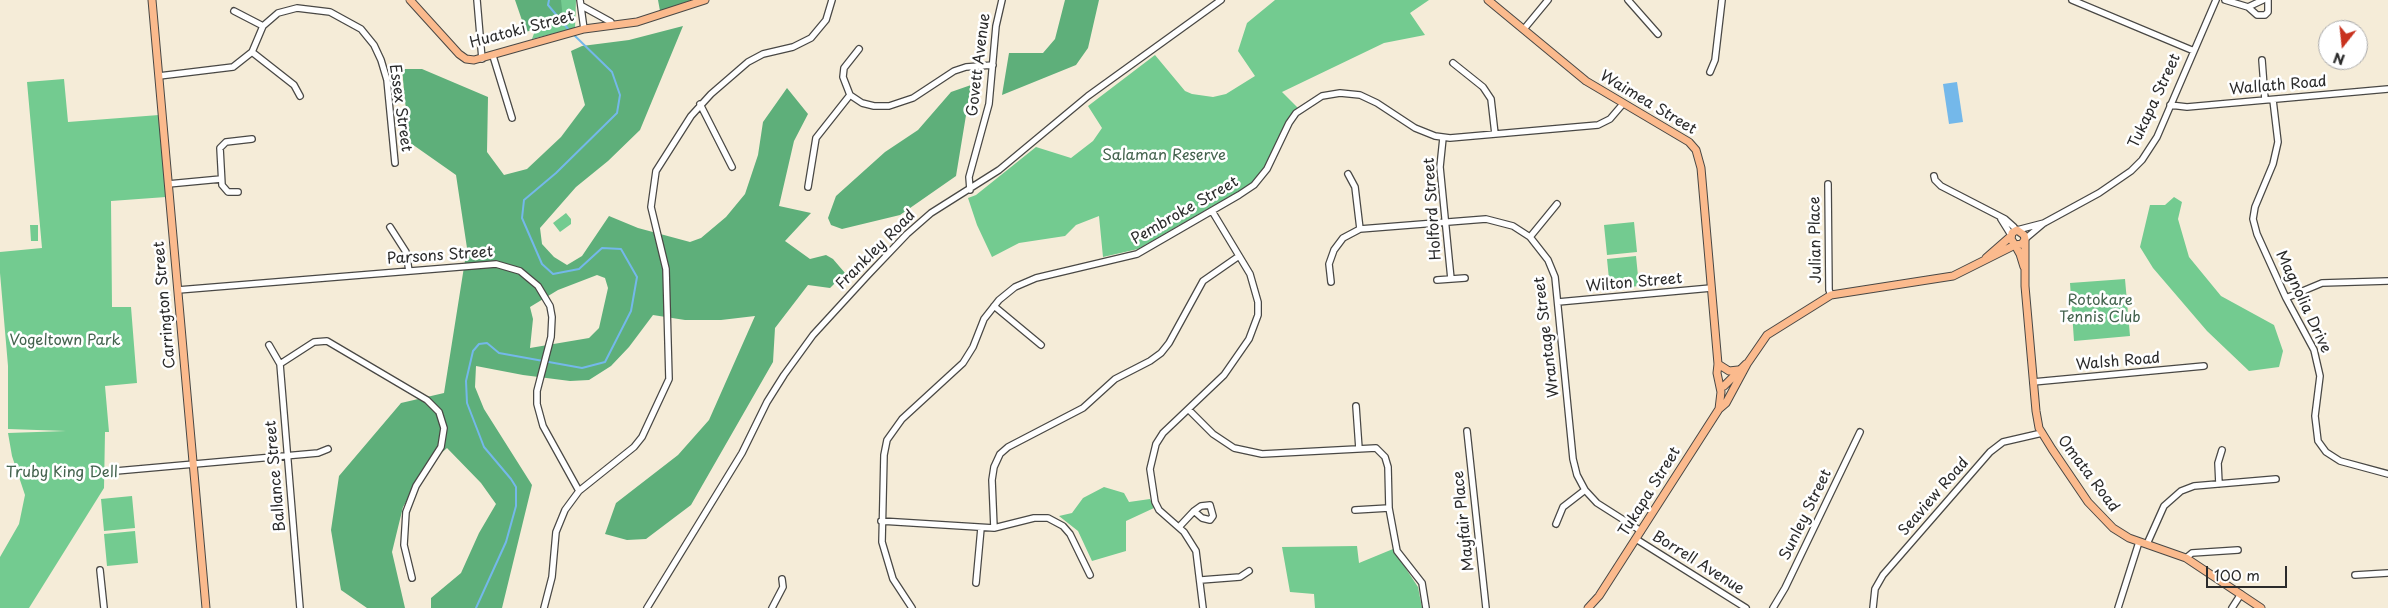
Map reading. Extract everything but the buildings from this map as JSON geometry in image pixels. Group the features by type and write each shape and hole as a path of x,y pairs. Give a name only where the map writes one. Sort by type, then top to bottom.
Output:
{"main road":[{"name":"Carrington Street","path":"152,0 206,608"},
{"name":"Huatoki Street","path":"410,0 459,54 466,59 482,59 581,30"},
{"path":"581,30 637,22 705,0"},
{"name":"Waimea Street","path":"1488,0 1586,81 1622,105 1689,142 1696,150 1701,168 1718,364 1726,386"},
{"path":"2013,233 2023,233 2025,240"},
{"name":"Tukapa Street","path":"1984,260 2013,233"},
{"name":"Omata Road","path":"2013,233 2015,245 2024,267"},
{"name":"Tukapa Street","path":"1726,386 1747,364 1767,335 1831,295 1940,280 1953,276 2015,245 2020,245 2025,240"},
{"name":"Omata Road","path":"2025,240 2024,267 2033,382 2037,420 2042,433 2100,515 2121,534 2186,558 2261,608"},
{"path":"1718,364 1729,371 1738,370"},
{"name":"Tukapa Street","path":"1588,608 1599,596 1719,409 1726,403 1726,386 1738,370 1747,364"},
{"path":"1719,409 1726,386"}],"street":[{"path":"477,0 482,59"},
{"path":"544,608 552,577 556,532 565,510 579,491 634,447 642,437 666,388 670,370 666,269 652,207 653,185 661,160 700,104 748,62 762,54 793,47 811,38 826,20 832,0"},
{"name":"Govett Avenue","path":"970,190 969,177 986,120 996,26 1002,0"},
{"name":"Frankley Road","path":"647,608 742,453 776,388 804,348 851,293 907,234 932,213 999,170 1088,96 1220,0"},
{"path":"1524,30 1548,0"},
{"path":"1710,72 1715,60 1722,0"},
{"path":"2072,0 2194,51"},
{"name":"Tukapa Street","path":"2013,233 2044,223 2100,193 2131,171 2151,149 2216,0"},
{"path":"2226,0 2248,7 2257,15 2265,15 2268,12 2268,0"},
{"path":"2248,7 2263,0"},
{"path":"1632,1 1658,34"},
{"name":"Huatoki Street","path":"581,3 611,22 612,25"},
{"name":"Huatoki Street","path":"581,3 581,30"},
{"name":"Essex Street","path":"263,26 278,13 287,10 314,8 342,16 369,37 385,70 395,163"},
{"path":"158,76 233,67 252,52 263,26 234,11"},
{"path":"859,49 844,68 843,77 850,95 862,103 874,106 889,106 913,98 954,71 966,67 992,65"},
{"path":"252,52 294,86 300,96"},
{"path":"493,56 512,118"},
{"path":"2262,60 2265,100"},
{"path":"1453,63 1483,87 1492,99 1495,134"},
{"name":"Wallath Road","path":"2170,105 2180,107 2388,89"},
{"name":"Pembroke Street","path":"912,608 893,579 882,542 884,455 891,433 902,419 963,363 973,347 984,319 994,306 1015,287 1036,278 1137,254 1254,185 1268,169 1289,122 1304,106 1322,96 1340,93 1360,95 1377,102 1415,128 1443,138 1598,125 1610,120 1622,105"},
{"path":"808,187 816,138 850,95"},
{"name":"Magnolia Drive","path":"2273,100 2278,142 2273,164 2255,207 2253,219 2286,298 2314,350 2320,376 2315,416 2318,441 2326,452 2340,460 2388,474"},
{"path":"700,104 732,167"},
{"name":"Holford Street","path":"1443,138 1440,162 1451,279"},
{"path":"238,192 228,192 222,185 219,151 222,144 252,139"},
{"path":"1348,174 1356,186 1360,229"},
{"path":"1934,176 1941,186 2000,217 2013,233"},
{"path":"168,184 221,179"},
{"name":"Julian Place","path":"1828,184 1829,290 1831,295"},
{"path":"1530,237 1557,204"},
{"path":"1203,608 1196,551 1179,527 1168,520 1154,502 1150,469 1156,444 1163,433 1224,375 1249,339 1256,321 1258,302 1255,286 1212,211"},
{"name":"Wrantage Street","path":"1332,282 1329,264 1334,250 1343,238 1360,229 1474,219 1495,220 1513,226 1530,237 1552,269 1558,302 1573,459 1577,475 1585,490 1597,503 1641,531"},
{"name":"Tukapa Street","path":"2025,240 2044,223"},
{"path":"390,227 406,252 409,270"},
{"path":"994,528 992,480 994,467 1000,454 1008,447 1084,408 1115,379 1150,361 1161,353 1169,343 1203,281 1239,256"},
{"name":"Parsons Street","path":"178,290 496,264 520,271 538,286 550,306 552,317 551,337 537,391 539,415 543,426 579,491"},
{"name":"Holford Street","path":"1437,280 1465,278"},
{"path":"2286,298 2322,283 2388,281"},
{"name":"Wilton Street","path":"1558,302 1712,288"},
{"path":"994,306 1041,345"},
{"path":"280,364 307,345 321,341 328,342 427,400 439,412 444,428 441,446 416,486 406,512 404,545 412,578"},
{"name":"Ballance Street","path":"269,346 280,364 300,608"},
{"name":"Walsh Road","path":"2033,382 2204,366"},
{"path":"1356,406 1359,449"},
{"path":"1189,410 1213,434 1234,448 1262,454 1376,448 1385,457 1388,467 1389,508 1397,551 1422,583 1426,608"},
{"name":"Mayfair Place","path":"1467,431 1486,608"},
{"name":"Sunley Street","path":"1772,608 1785,588 1860,432"},
{"name":"Seaview Road","path":"1873,608 1875,589 1883,575 1990,452 2003,442 2042,433"},
{"path":"116,471 318,453 328,449"},
{"path":"2219,484 2218,464 2222,450"},
{"path":"2147,544 2169,499 2187,488 2276,479"},
{"path":"1556,524 1563,507 1585,490"},
{"path":"1355,510 1389,508"},
{"path":"1179,527 1194,511"},
{"path":"881,521 994,528 1044,517 1063,526 1070,534 1090,574"},
{"path":"976,583 981,528"},
{"name":"Borrell Avenue","path":"1636,539 1746,608"},
{"path":"2118,608 2139,542"},
{"path":"2186,558 2192,554 2238,550"},
{"path":"100,570 104,608"},
{"path":"1200,580 1240,577 1249,571"},
{"path":"2355,576 2388,573"},
{"path":"772,608 783,587 782,580"},
{"path":"2232,608 2241,594"}],"green space":[{"path":"515,0 561,0 563,19 526,32"},
{"path":"535,0 576,0 575,28 532,39 540,17"},
{"path":"658,0 692,0 660,11"},
{"path":"1065,0 1099,0 1088,48 1076,65 1002,95 1009,53 1043,53 1055,39"},
{"name":"Salaman Reserve","path":"1275,0 1429,0 1410,13 1425,35 1384,43 1282,92 1298,108 1265,168 1251,184 1138,249 1103,257 1099,216 1076,225 1065,236 1019,243 992,257 977,225 968,198 976,195 1036,147 1071,158 1093,141 1102,128 1088,106 1155,55 1185,91 1192,94 1213,97 1226,94 1255,76 1238,51 1247,23"},
{"path":"683,26 640,130 608,161 576,187 540,228 542,244 554,257 567,265 582,256 609,216 638,228 690,242 701,238 726,217 745,194 758,155 763,122 787,88 808,114 794,141 779,206 811,213 785,241 810,259 826,255 833,259 845,273 830,288 808,285 775,328 773,362 691,505 646,539 627,540 605,534 616,503 678,455 709,420 755,316 721,320 685,320 653,315 629,347 611,366 589,380 570,381 476,366 475,387 484,409 532,485 502,608 431,608 431,598 461,573 479,533 496,504 481,483 447,448 428,465 403,507 392,552 405,608 367,608 341,590 331,530 339,476 401,403 444,393 467,248 456,175 409,142 402,69 422,69 488,97 487,152 504,175 527,169 561,137 585,105 571,51 582,46 629,40","holes":["597,275 605,278 608,288 599,328 589,338 530,348 533,319 530,307 558,290"]},
{"name":"Vogeltown Park","path":"64,79 68,122 159,115 166,197 111,201 112,307 131,307 137,383 105,386 109,432 105,432 104,488 29,608 0,608 0,557 19,524 25,495 12,456 8,433 66,431 8,429 8,366 0,273 0,252 42,248 27,82"},
{"path":"971,85 956,176 900,215 842,229 831,225 828,218 836,196 885,152 918,130 951,92"},
{"path":"2174,197 2182,202 2178,219 2189,257 2221,296 2274,325 2283,351 2279,367 2249,371 2207,331 2153,268 2140,247 2150,205 2165,205"},
{"path":"566,213 571,219 571,224 560,232 553,223"},
{"path":"1634,222 1637,252 1607,255 1604,225"},
{"path":"30,225 38,225 38,241 31,241"},
{"path":"1636,256 1639,286 1610,289 1607,259"},
{"name":"Rotokare Tennis Club","path":"2125,279 2130,336 2074,341 2070,283"},
{"path":"1104,487 1124,493 1129,502 1150,499 1154,508 1126,521 1126,551 1092,561 1078,531 1059,516 1072,513 1083,498"},
{"path":"132,496 135,528 104,531 101,499"},
{"path":"135,531 138,563 107,566 104,534"},
{"path":"1357,546 1359,563 1393,549 1418,587 1422,608 1315,608 1314,594 1290,592 1282,547"}],"water":[{"path":"1957,82 1963,122 1949,124 1943,84"}],"waterway":[{"path":"549,0 548,5 569,30"},
{"path":"476,608 506,542 516,506 516,487 484,447 467,403 466,381 473,351 479,344 487,343 499,353 582,368 605,362 631,311 637,277 621,249 602,248 579,269 553,274 542,264 522,218 524,200 556,173 617,113 620,95 612,72 574,35"}],"park label":[{"name":"Truby King Dell","path":"62,473"}]}
